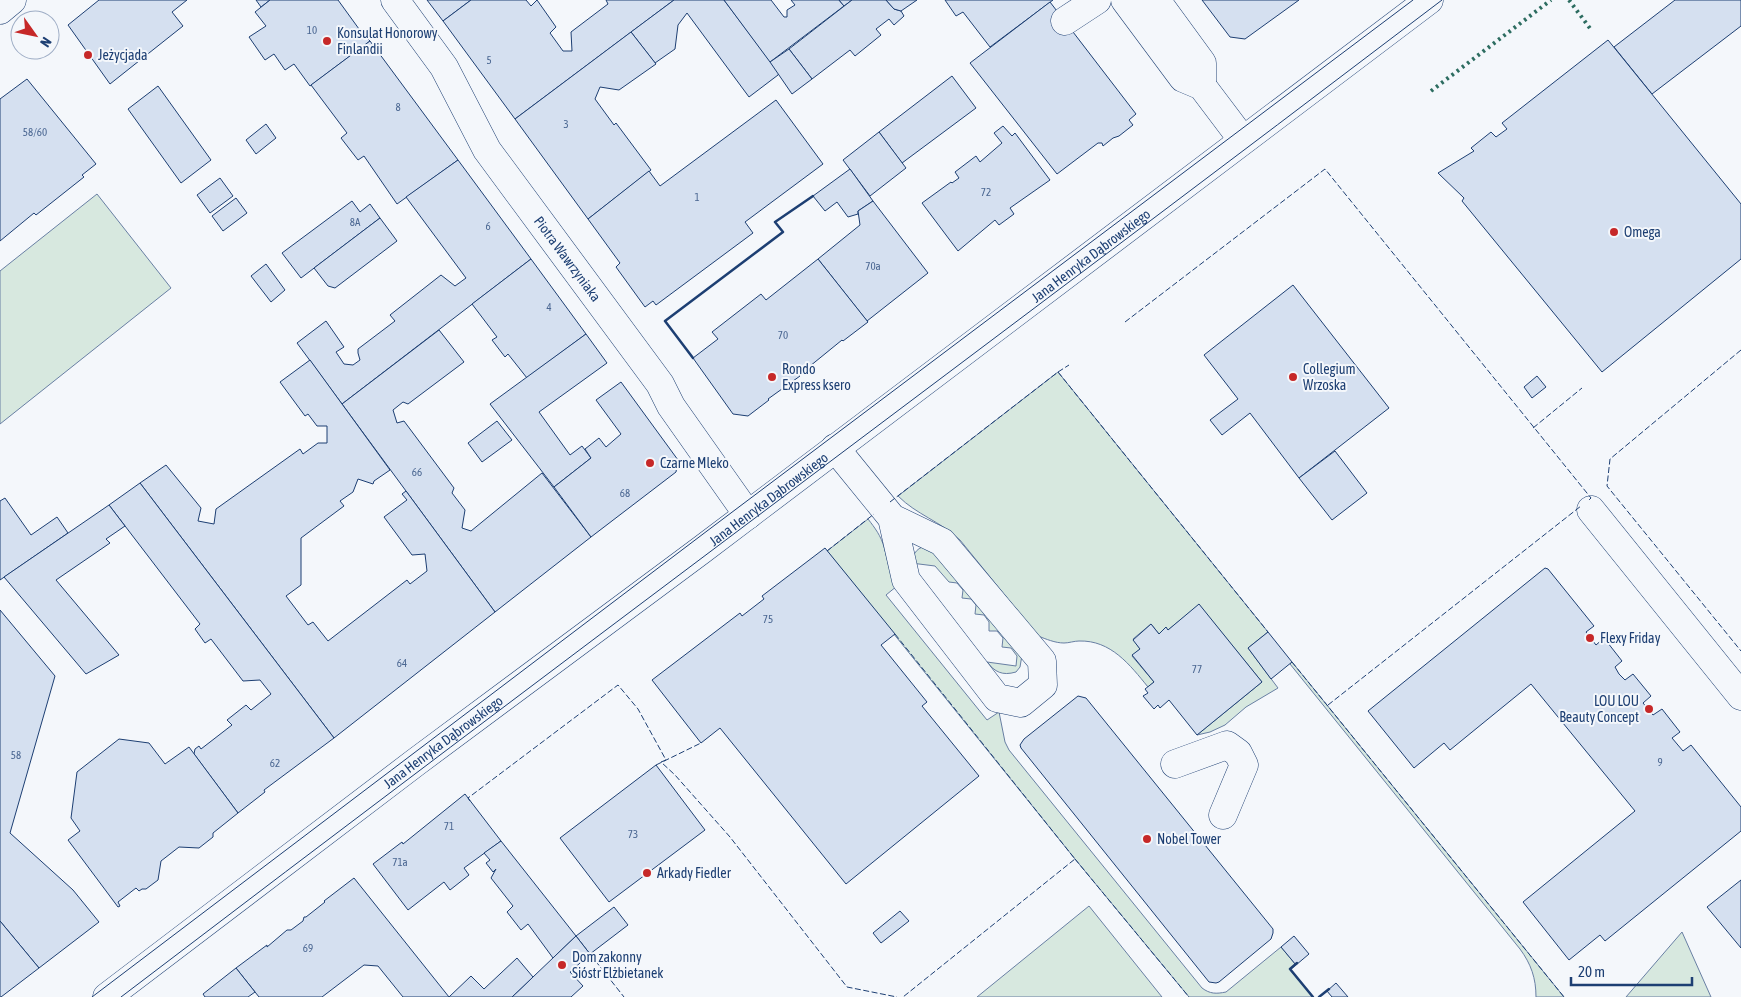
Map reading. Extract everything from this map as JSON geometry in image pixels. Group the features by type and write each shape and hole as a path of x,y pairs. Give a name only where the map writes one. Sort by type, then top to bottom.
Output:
{"street":[{"path":"0,10 12,0"},
{"name":"Piotra Wawrzyniaka","path":"395,0 444,67 487,150 660,384 670,406 748,515"},
{"path":"1065,22 1097,0"},
{"path":"1125,0 1183,78 1202,86 1242,139"},
{"path":"1156,0 1202,63 1202,86"},
{"name":"Jana Henryka Dąbrowskiego","path":"107,997 424,756 748,515 1242,139 1429,0"},
{"path":"835,448 892,518 942,542 1042,661 1043,685 1021,703 998,698 906,580 892,518"},
{"path":"1591,510 1741,696"},
{"path":"1175,764 1228,745 1238,753 1244,765 1223,815"}],"shaded area":[{"path":"97,194 171,288 0,424 0,271"},
{"path":"1058,372 1268,632 1248,648 1278,688 1246,707 1225,725 1210,732 1197,735 1262,682 1199,605 1168,630 1166,628 1159,634 1151,624 1133,639 1140,649 1132,656 1154,682 1148,687 1119,655 1110,649 1090,642 1061,643 1038,636 960,540 945,528 905,503 898,496"},
{"path":"868,519 881,539 890,571 897,586 886,595 987,720 999,712 1005,742 1009,750 1202,988 1213,993 1226,992 1281,947 1296,965 1290,970 1313,997 1189,997 1075,859 827,551"},
{"path":"930,545 1022,655 1020,667 1016,672 1007,674 999,672 987,662 1016,666 1017,656 1011,648 1002,647 1003,638 997,631 989,631 989,622 984,615 975,614 976,605 971,599 962,598 963,590 957,583 949,582 935,566 911,563 917,551 922,547"},
{"path":"1292,662 1564,997 1536,997 1532,971 1520,949 1290,664"},
{"path":"1089,906 1162,997 977,997"},
{"path":"1682,932 1711,997 1626,997"}],"building":[{"path":"99,0 187,0 172,12 183,26 110,84 68,25"},
{"path":"256,0 270,0 261,7"},
{"path":"270,0 338,0 367,40 370,41 310,86 294,64 285,70 274,54 265,60 249,37 266,26 255,12"},
{"path":"427,0 471,0 443,21"},
{"path":"471,0 526,0 531,6 537,0 556,27 550,33 563,51 572,51 571,32 608,4 606,0 674,0 515,119 443,21"},
{"path":"674,0 724,0 779,73 778,75 749,97 687,13 678,25 675,49 655,63 631,32"},
{"path":"724,0 771,0 784,17 787,17 787,10 795,5 791,0 839,0 844,6 770,62"},
{"path":"839,0 852,0 844,6"},
{"path":"852,0 886,0 894,9 901,11 904,16 894,25 889,19 876,29 881,35 855,56 850,50 812,79 789,49"},
{"path":"886,0 917,0 901,11 894,9"},
{"path":"945,0 1053,0 990,47 963,12 956,16"},
{"path":"1202,0 1299,0 1245,39 1230,37"},
{"path":"1675,0 1741,0 1741,26 1652,94 1614,47"},
{"path":"1050,2 1136,114 1129,120 1133,125 1119,136 1103,146 1102,143 1098,143 1057,174 970,63"},
{"path":"631,32 656,64 619,90 600,87 595,99 614,125 616,123 651,170 588,219 515,119"},
{"name":"Omega","path":"1608,40 1741,204 1741,259 1602,372 1462,201 1464,198 1438,173 1474,151 1471,148 1491,132 1496,137 1507,129 1502,123"},
{"path":"370,41 458,160 397,204 364,156 358,160 341,138 347,133 311,85"},
{"path":"789,49 812,79 792,94 770,62"},
{"path":"952,76 976,108 902,163 879,132"},
{"path":"27,79 96,164 82,175 84,177 36,215 34,213 0,241 0,99"},
{"path":"158,86 211,160 181,183 128,109"},
{"path":"776,100 823,164 745,222 753,233 656,305 653,301 645,307 616,267 620,263 588,219 649,171 660,186"},
{"path":"266,124 276,138 256,154 246,140"},
{"path":"1003,126 1012,136 1015,133 1050,180 1010,208 1014,214 999,225 995,220 958,251 922,203 959,178 955,172 976,156 980,162 1002,143 994,133"},
{"path":"879,132 906,168 870,196 843,160"},
{"path":"458,160 531,259 342,404 297,343 326,321 344,347 336,352 344,364 353,365 360,360 358,349 395,321 390,315 441,275 455,286 466,278 406,197"},
{"path":"850,169 873,201 858,211 858,214 848,217 837,202 825,211 813,196"},
{"path":"220,178 233,196 210,213 197,195"},
{"path":"236,198 247,213 223,231 212,216"},
{"path":"352,201 360,212 370,204 380,218 301,278 282,253"},
{"path":"873,201 928,273 867,321 818,259 860,225 858,211"},
{"path":"380,218 397,241 335,288 328,286 314,268"},
{"path":"531,259 586,334 527,378 508,354 505,357 492,340 497,337 472,304"},
{"path":"818,259 868,322 842,340 800,376 748,416 733,414 693,358 718,339 712,332 761,294 766,300"},
{"path":"266,264 285,290 271,302 251,276"},
{"name":"Collegium Wrzoska","path":"1293,285 1389,408 1299,478 1250,413 1222,435 1210,420 1238,399 1204,355"},
{"path":"439,330 464,362 408,404 403,402 393,410 397,423 404,421 454,488 452,493 465,510 462,528 471,531 542,473 591,537 495,612 342,404"},
{"path":"586,334 607,363 539,412 570,455 582,446 591,458 554,487 490,404"},
{"path":"310,360 390,470 374,481 373,484 358,479 353,492 340,501 344,506 301,538 301,585 286,596 308,625 313,622 328,641 407,580 410,584 427,571 425,554 412,555 384,517 407,500 402,494 406,491 495,612 334,738 140,483 166,465 201,508 198,521 214,524 216,509 300,449 303,454 318,443 327,443 327,426 317,426 308,414 305,416 280,382"},
{"path":"1537,376 1546,387 1532,398 1524,387"},
{"path":"621,382 678,460 676,472 591,537 554,487 591,458 585,449 599,438 606,447 621,434 596,400"},
{"path":"497,421 512,440 482,462 468,443"},
{"path":"1335,451 1367,493 1332,520 1299,478"},
{"path":"140,483 334,738 264,790 265,792 238,813 194,754 195,749 199,746 201,749 232,725 227,720 246,705 251,710 271,694 260,680 243,681 211,639 205,643 195,629 200,624 109,505"},
{"path":"5,498 31,535 57,517 68,533 0,580 0,501"},
{"path":"109,505 125,526 106,539 110,543 56,580 119,655 86,674 4,577"},
{"path":"825,548 895,634 881,645 927,702 922,706 979,776 846,884 720,728 701,743 652,680 740,613 742,616 764,599 762,596"},
{"path":"1545,568 1548,569 1594,626 1586,632 1596,645 1604,638 1622,661 1615,667 1619,674 1625,680 1633,674 1651,696 1643,703 1653,715 1662,709 1680,732 1672,738 1683,751 1691,745 1741,807 1741,831 1605,941 1600,935 1569,960 1523,902 1635,811 1531,684 1450,750 1444,743 1414,768 1368,711"},
{"path":"1199,604 1262,682 1197,735 1169,700 1160,708 1158,705 1154,709 1143,696 1148,693 1145,689 1154,682 1132,655 1140,649 1133,640 1151,624 1159,634 1166,627 1168,630"},
{"path":"0,610 55,676 10,833 73,890 99,922 39,968 0,921"},
{"path":"1268,632 1292,662 1271,679 1248,648"},
{"name":"Nobel Tower","path":"1078,696 1086,698 1273,929 1271,939 1219,982 1209,982 1021,748 1020,745 1024,739"},
{"path":"119,739 149,743 165,764 189,747 238,813 213,833 213,837 199,848 179,847 161,861 158,880 146,889 139,891 136,888 118,902 120,906 118,907 68,840 80,831 71,818 77,772"},
{"path":"656,765 705,830 609,902 560,838"},
{"path":"465,794 501,841 464,868 469,875 450,890 444,882 408,910 373,864 402,842 403,844"},
{"path":"501,841 576,936 553,958 528,924 521,930 507,912 513,906 491,878 496,869 493,872 486,863 490,860 484,853"},
{"path":"354,878 449,997 403,997 378,966 364,965 322,997 259,997 236,968 267,945 267,947 287,930 291,930 303,921 304,917"},
{"path":"1741,880 1741,948 1707,907"},
{"path":"614,907 628,925 590,954 576,936"},
{"path":"900,911 909,921 881,943 873,933"},
{"path":"0,921 39,968 1,997 0,997"},
{"name":"Dom zakonny Sióstr Elżbietanek","path":"576,936 590,954 570,972 583,986 571,997 512,997"},
{"path":"1294,936 1309,954 1296,965 1281,947"},
{"path":"517,958 533,977 512,997 449,997 471,976 484,989"},
{"path":"236,968 255,992 248,997 205,997 203,994"},
{"path":"1336,983 1348,997 1332,997 1327,991"}],"tram line":[{"path":"92,997 1413,0"},
{"path":"121,997 1442,0"}],"hedge":[{"path":"1431,91 1551,0"},
{"path":"1569,0 1592,31"}],"fence":[{"path":"1125,322 1325,169 1591,498 1589,500"},
{"path":"1741,350 1610,459 1607,486 1741,651"},
{"path":"1058,372 1069,365"},
{"path":"890,502 1058,372 1268,632"},
{"path":"1533,428 1582,388"},
{"path":"1328,705 1581,506"},
{"path":"827,551 874,514"},
{"path":"895,634 1075,859 903,997"},
{"path":"1292,662 1564,997"},
{"path":"470,801 468,798 618,685 638,709 666,760 661,762 675,775 730,837 847,987 897,997"},
{"path":"656,765 701,743"},
{"path":"1075,859 1189,997"},
{"path":"590,954 624,997"}],"wall":[{"path":"693,358 665,321 783,232 775,222 813,196"},
{"path":"1297,963 1290,969 1313,997"},
{"path":"1319,997 1329,989"}],"place":[{"name":"Konsulat Honorowy Finlandii","path":"327,41"},
{"name":"Jeżycjada","path":"88,55"},
{"name":"Omega","path":"1614,232"},
{"name":"Rondo Express ksero","path":"772,377"},
{"name":"Collegium Wrzoska","path":"1293,377"},
{"name":"Czarne Mleko","path":"650,463"},
{"name":"Flexy Friday","path":"1590,638"},
{"name":"LOU LOU Beauty Concept","path":"1649,709"},
{"name":"Nobel Tower","path":"1147,839"},
{"name":"Arkady Fiedler","path":"647,873"},
{"name":"Dom zakonny Sióstr Elżbietanek","path":"562,965"}]}
